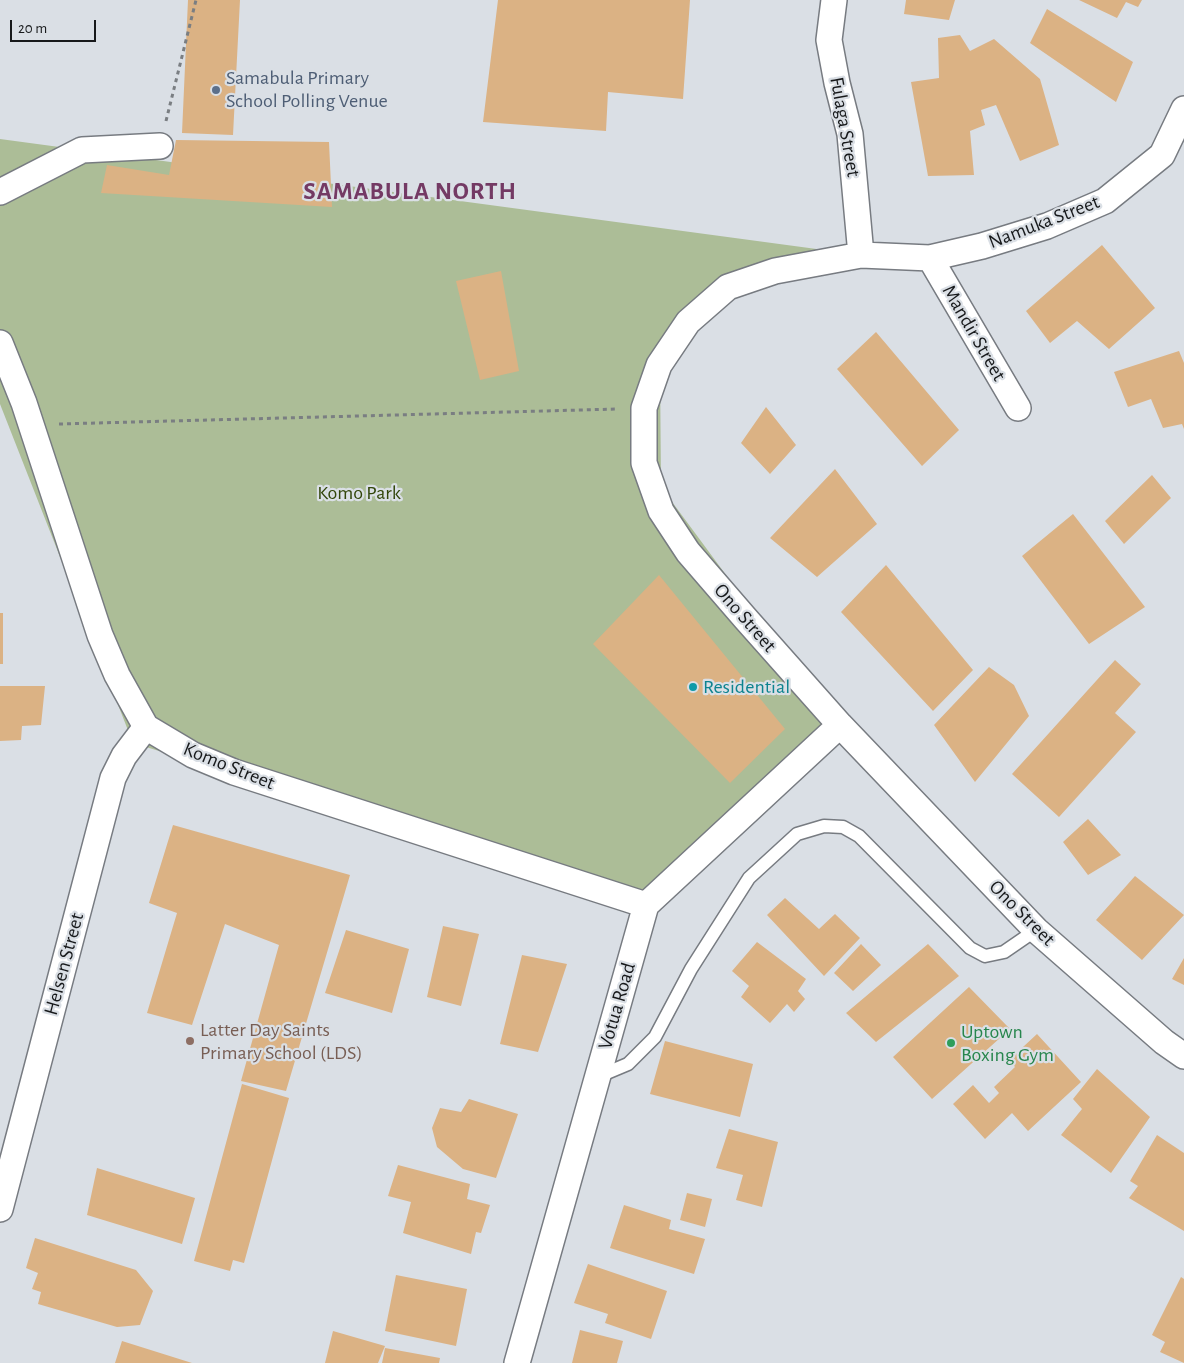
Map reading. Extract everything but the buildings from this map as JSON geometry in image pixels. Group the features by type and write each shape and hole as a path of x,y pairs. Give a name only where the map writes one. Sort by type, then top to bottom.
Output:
{"street":[{"name":"Fulaga Street","path":"834,0 829,40 837,83 850,134 862,255"},
{"name":"Namuka Street","path":"862,255 930,258 982,246 1047,226 1105,200 1162,155 1184,109"},
{"path":"0,192 82,150 160,146"},
{"name":"Ono Street","path":"862,255 775,271 728,287 688,322 659,364 644,408 644,463 661,511 688,552 745,618 840,724 1036,930 1164,1042 1184,1056"},
{"name":"Mandir Street","path":"930,258 1018,408"},
{"name":"Komo Street","path":"0,344 28,414 100,635 117,676 146,727 193,755 234,772 646,905"},
{"path":"0,401 28,414"},
{"path":"646,905 840,724"},
{"name":"Helsen Street","path":"0,1209 113,778 124,756 146,727"},
{"name":"Votua Road","path":"517,1363 646,905"}],"lane":[{"path":"597,1077 628,1064 655,1036 691,969 749,878 797,834 824,826 843,828 859,836 970,948 985,956 1004,952 1036,930"}],"path":[{"path":"160,146 196,0"},
{"path":"28,414 644,408"}],"green space":[{"name":"Komo Park","path":"0,139 861,255 726,277 660,366 661,487 842,732 646,900 133,743 0,404"}],"place":[{"name":"Samabula Primary School Polling Venue","path":"216,90"},
{"name":"Residential","path":"693,687"},
{"name":"Latter Day Saints Primary School (LDS)","path":"190,1041"},
{"name":"Uptown Boxing Gym","path":"951,1043"}],"district":[{"name":"SAMABULA NORTH","path":"410,191"}]}
